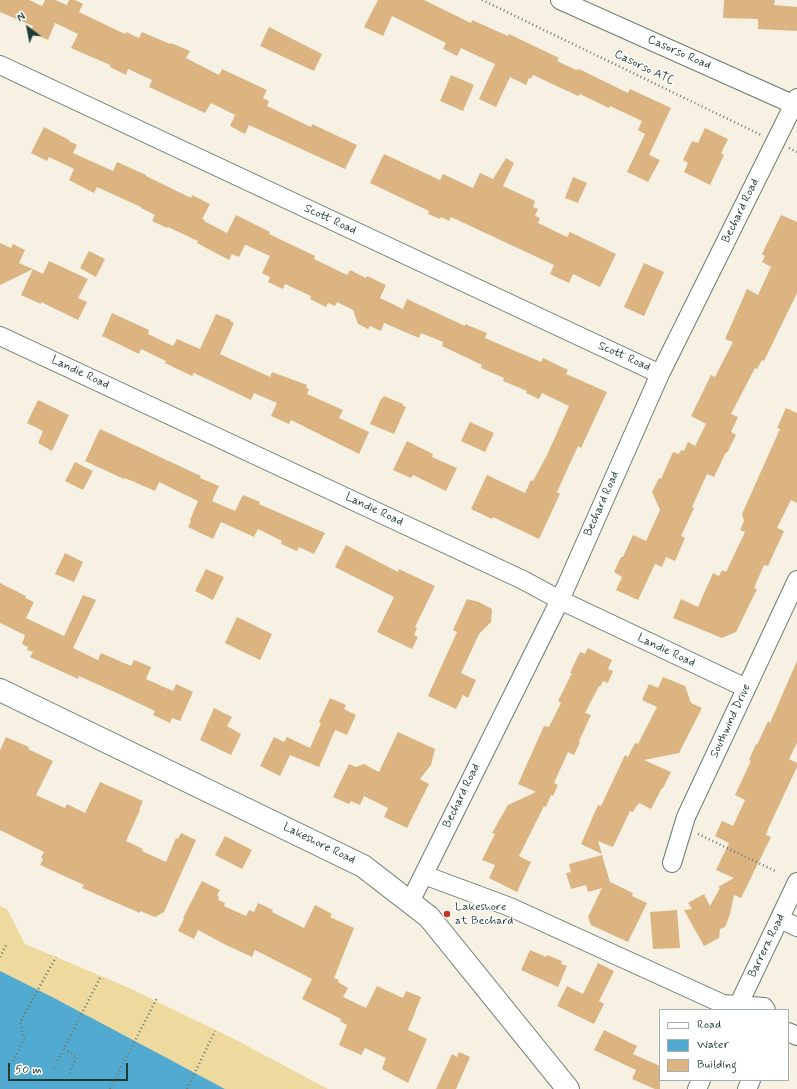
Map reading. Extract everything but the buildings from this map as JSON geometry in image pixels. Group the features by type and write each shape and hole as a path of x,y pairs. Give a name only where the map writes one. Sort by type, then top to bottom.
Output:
{"main road":[{"name":"Lakeshore Road","path":"0,690 363,866 429,917 568,1089"}],"street":[{"name":"Casorso Road","path":"560,0 796,103"},
{"name":"Scott Road","path":"0,65 660,374"},
{"name":"Bechard Road","path":"410,902 560,600 660,374 775,142 796,103"},
{"name":"Landie Road","path":"0,336 523,580 560,600 746,688"},
{"name":"Southwind Drive","path":"672,863 686,817 797,580"},
{"path":"424,875 510,907 723,1004 737,1008 764,1007 765,1009"},
{"name":"Barrera Road","path":"737,1008 797,882"},
{"path":"780,919 797,927"}],"path":[{"name":"Casorso ATC","path":"482,0 797,152"},
{"path":"683,827 775,871"},
{"path":"0,957 7,943"},
{"path":"14,1061 24,1039 20,1022 56,957"},
{"path":"54,1068 101,976"},
{"path":"110,1089 157,998"},
{"path":"187,1089 215,1031"},
{"path":"64,1049 77,1056 69,1074"}],"sand":[{"path":"0,906 7,909 25,944 127,987 232,1038 328,1089 225,1089 0,972"}],"water":[{"path":"0,971 54,998 225,1089 0,1089"}],"place":[{"name":"Lakeshore at Bechard","path":"447,914"}]}
